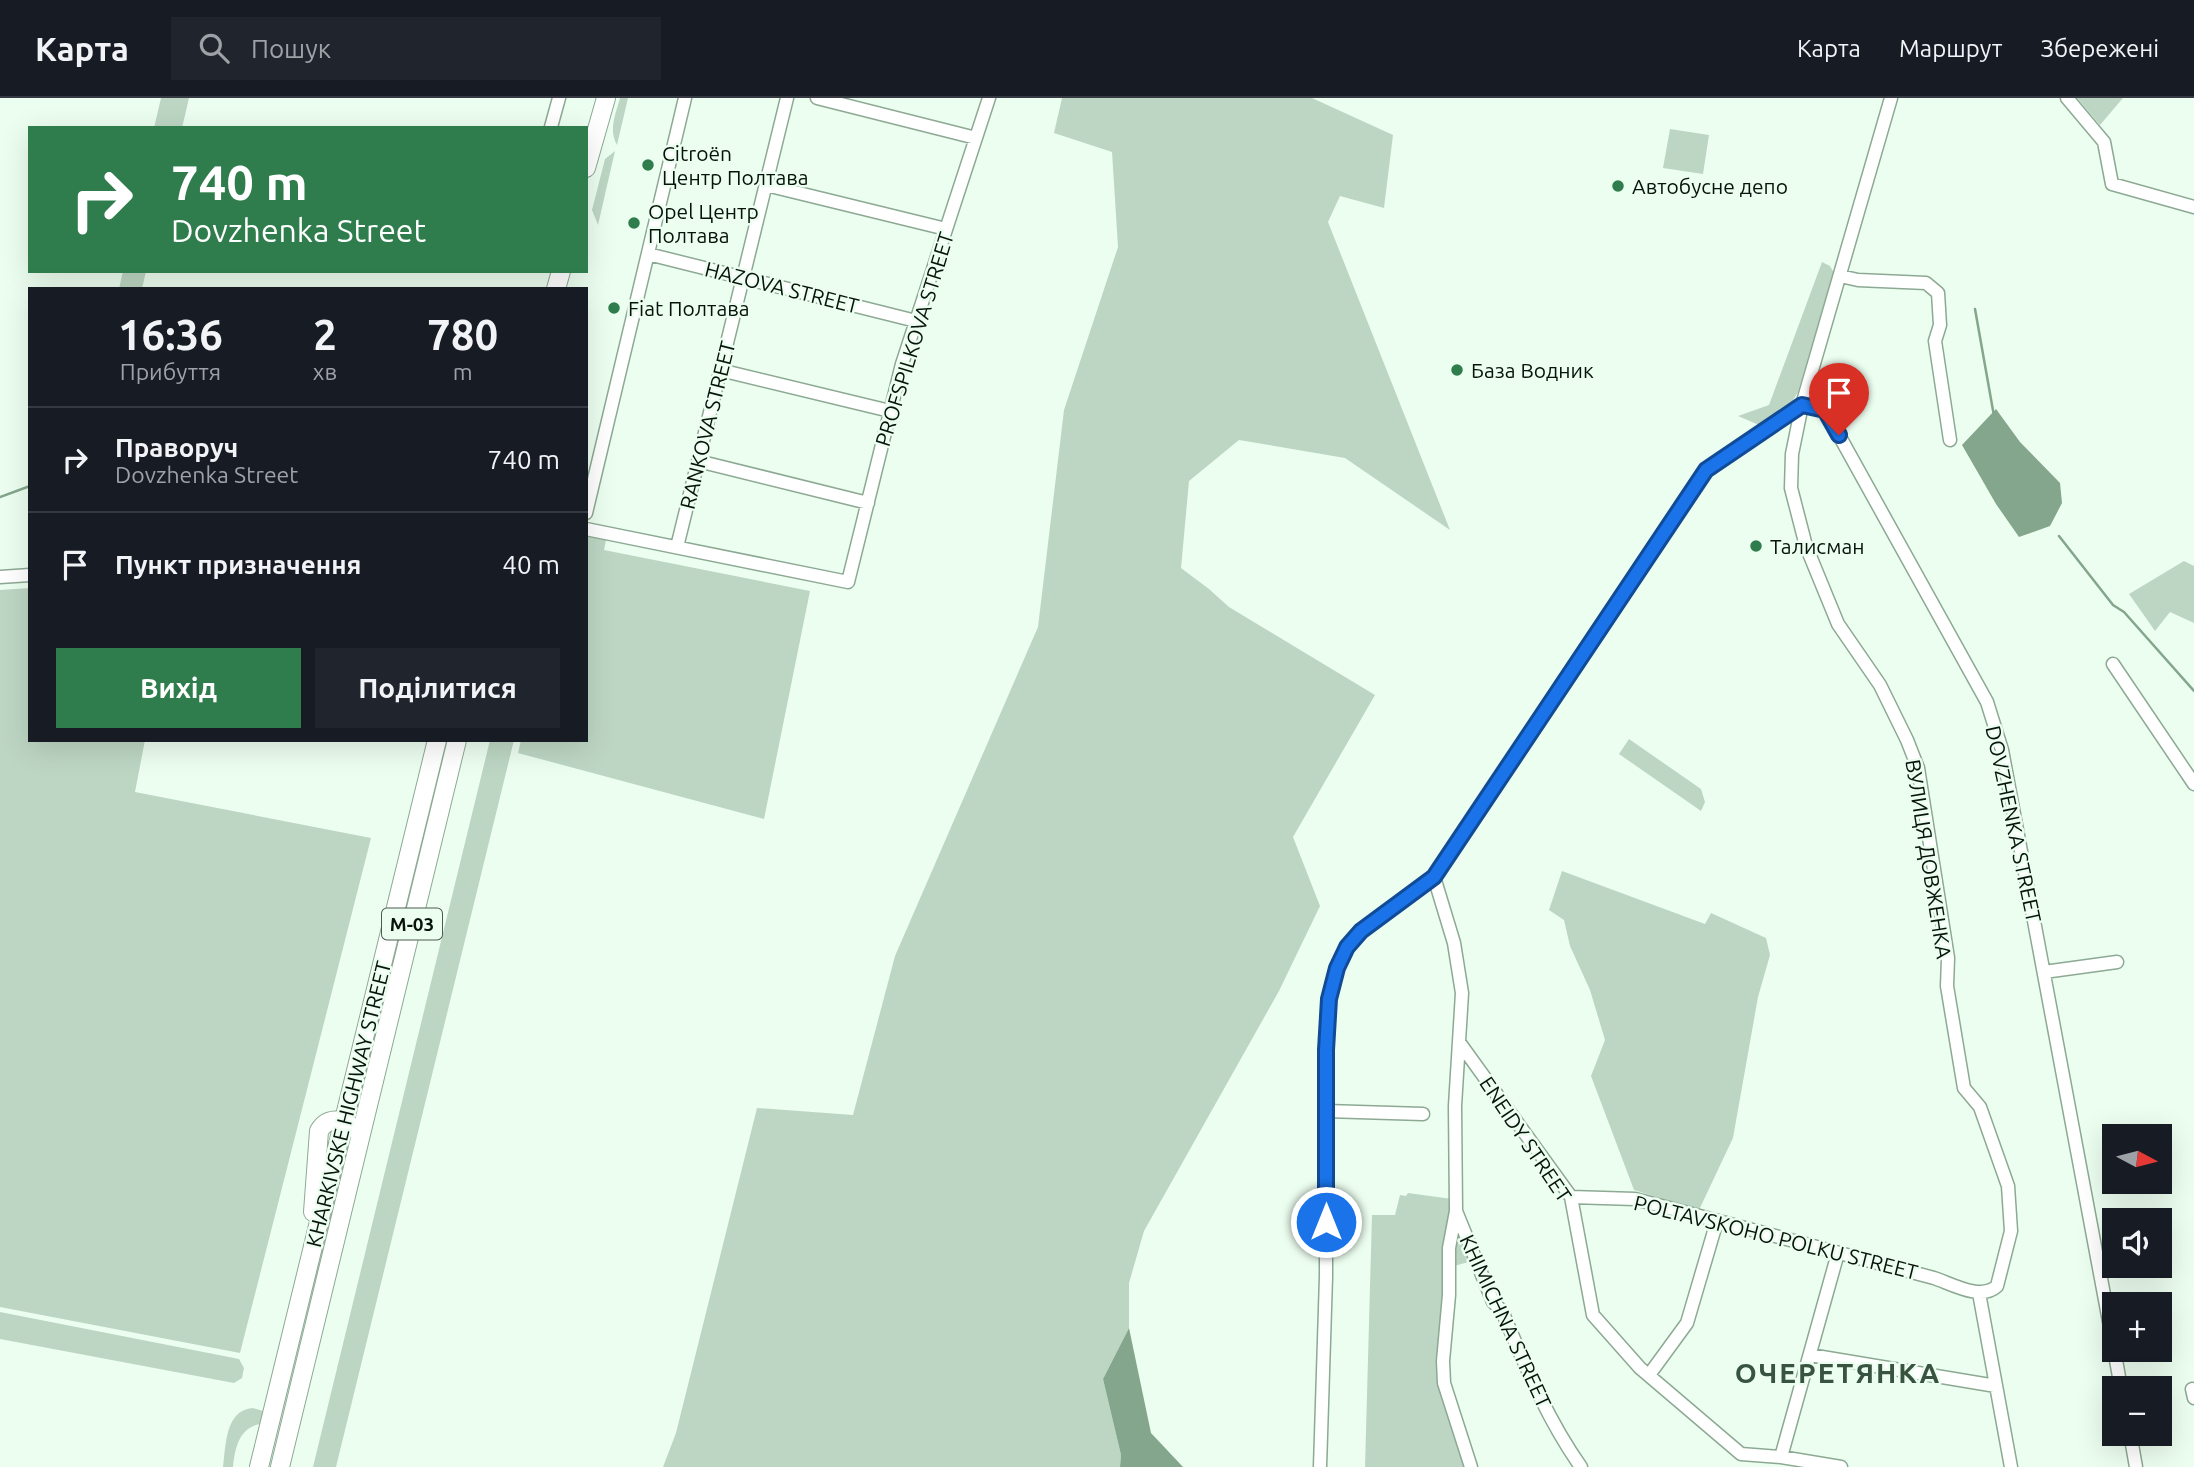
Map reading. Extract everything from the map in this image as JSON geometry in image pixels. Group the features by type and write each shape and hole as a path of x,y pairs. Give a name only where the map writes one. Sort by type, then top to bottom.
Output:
{"highway":[{"path":"588,161 606,98"},
{"name":"KHARKIVSKE HIGHWAY STREET","path":"259,1467 310,1258 319,1131 322,1125 329,1121 344,1121 437,742"},
{"name":"KHARKIVSKE HIGHWAY STREET","path":"280,1467 457,742"},
{"path":"344,1121 354,1128 359,1144"}],"street":[{"path":"551,126 559,98"},
{"path":"588,505 685,98"},
{"name":"RANKOVA STREET","path":"677,547 787,98"},
{"path":"817,98 976,138"},
{"name":"PROFSPILKOVA STREET","path":"677,547 848,582 890,411 916,321 989,98"},
{"path":"1320,1467 1326,1277 1329,999 1337,968 1347,947 1361,931 1434,877 1706,470 1802,405 1891,98"},
{"path":"2067,98 2104,142 2112,184 2194,207"},
{"path":"766,185 946,229"},
{"name":"HAZOVA STREET","path":"648,254 916,321"},
{"path":"1840,276 1858,280 1926,283 1938,293 1940,325 1935,341 1950,440"},
{"path":"720,370 890,411"},
{"name":"DOVZHENKA STREET","path":"1802,405 1825,410 1987,702 2002,750 2104,1292"},
{"name":"ВУЛИЦЯ ДОВЖЕНКА","path":"1802,405 1792,454 1791,488 1806,546 1838,624 1880,685 1908,740 1918,768 1948,958 1947,986 1965,1088 1980,1107 2008,1186 2011,1231 1997,1286 1991,1292 1979,1293"},
{"path":"698,461 868,503"},
{"path":"588,529 677,547"},
{"path":"0,577 28,575"},
{"path":"2113,664 2194,784"},
{"name":"KHIMICHNA STREET","path":"1434,877 1454,943 1462,993 1455,1106 1456,1211 1493,1301 1502,1311 1564,1443 1581,1467"},
{"path":"2044,972 2117,962"},
{"name":"ENEIDY STREET","path":"1459,1042 1571,1198 1594,1315 1648,1375 1741,1454 1781,1457 1841,1467"},
{"path":"1326,1111 1423,1114"},
{"name":"POLTAVSKOHO POLKU STREET","path":"1571,1198 1636,1199 1934,1278 1979,1293"},
{"path":"1456,1211 1448,1248 1449,1295 1443,1361 1444,1383 1471,1467"},
{"path":"1648,1375 1687,1324 1717,1221"},
{"path":"1781,1457 1838,1253"},
{"path":"1979,1293 2011,1467"},
{"path":"1810,1355 1996,1386"},
{"path":"2132,1446 2136,1467"}],"shaded area":[{"path":"161,98 189,98 182,126 154,126"},
{"path":"620,98 628,98 617,145 613,127"},
{"path":"1062,98 1312,98 1393,135 1384,208 1340,196 1328,222 1450,530 1345,458 1239,440 1189,481 1181,568 1229,607 1375,695 1293,837 1320,906 1279,991 1144,1231 1129,1283 1129,1328 1103,1379 1121,1455 1120,1467 663,1467 676,1433 757,1108 853,1115 895,956 1038,627 1064,410 1118,247 1112,152 1054,133"},
{"path":"2077,98 2123,98 2100,125"},
{"path":"1670,129 1709,135 1703,174 1663,168"},
{"path":"615,151 598,225 592,210 605,159"},
{"path":"1822,262 1830,266 1834,273 1798,392 1792,402 1759,425 1738,416 1769,405"},
{"path":"123,273 146,273 142,287 119,287"},
{"path":"1996,409 2020,442 2060,483 2062,503 2050,526 2019,537 1996,504 1962,445"},
{"path":"588,536 606,540 604,550 810,591 764,819 518,753 521,742 588,742"},
{"path":"2184,561 2194,566 2194,623 2170,612 2155,631 2129,594"},
{"path":"28,588 28,742 145,742 135,792 371,838 240,1353 0,1307 0,590"},
{"path":"1629,739 1701,789 1705,802 1701,811 1619,754"},
{"path":"490,742 514,742 336,1467 313,1467"},
{"path":"1562,871 1705,924 1711,913 1766,938 1770,955 1758,997 1733,1138 1699,1210 1634,1190 1591,1076 1605,1040 1590,990 1570,946 1564,920 1549,910"},
{"path":"1408,1193 1452,1199 1437,1382 1465,1467 1365,1467 1372,1215 1395,1215 1400,1195 1406,1196"},
{"path":"1458,1222 1472,1261 1454,1266"},
{"path":"0,1312 239,1359 244,1368 242,1378 234,1383 0,1339"},
{"path":"1129,1328 1151,1433 1183,1467 1120,1467 1121,1455 1103,1379"},
{"path":"253,1408 263,1411 260,1424 247,1430 239,1440 233,1467 223,1467 226,1439 232,1422 244,1410"}],"waterway":[{"path":"1975,309 1994,416"},
{"path":"0,497 28,487"},
{"path":"2059,536 2113,605 2124,612 2194,691"}],"place":[{"name":"Citroën Центр Полтава","path":"648,165"},
{"name":"Автобусне депо","path":"1618,186"},
{"name":"Opel Центр Полтава","path":"634,223"},
{"name":"Fiat Полтава","path":"614,308"},
{"name":"База Водник","path":"1457,370"},
{"name":"Талисман","path":"1756,546"}],"district":[{"name":"ОЧЕРЕТЯНКА","path":"1838,1372"}],"route":[{"path":"1326,1222 1326,1050 1329,999 1337,968 1347,947 1361,931 1434,877 1706,470 1802,405 1825,410 1839,435"}]}
